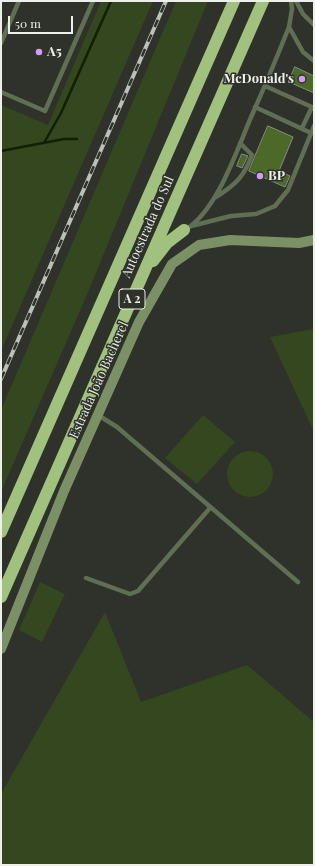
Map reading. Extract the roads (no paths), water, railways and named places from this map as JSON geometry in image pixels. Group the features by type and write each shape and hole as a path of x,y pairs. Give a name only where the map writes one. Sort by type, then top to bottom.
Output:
{"highway":[{"name":"Autoestrada do Sul","path":"1,532 234,1"},
{"name":"Autoestrada do Sul","path":"1,597 263,1"},
{"path":"134,295 154,261 167,243 188,228"}],"street":[{"name":"Estrada João Bacherel","path":"1,649 64,491 139,322 172,264 199,245 230,240 299,243 314,240"}],"lane":[{"path":"1,43 19,1"},
{"path":"1,92 45,111 93,1"},
{"path":"188,228 214,198 240,143 289,27 292,9 291,1"},
{"path":"296,1 304,14 314,25"},
{"path":"289,27 303,52 314,61"},
{"path":"265,86 312,107 302,128"},
{"path":"255,107 312,132"},
{"path":"188,228 232,216 256,214 275,206 288,190 314,126"},
{"path":"214,198 236,184 249,162 252,155 240,143"},
{"path":"98,415 116,427 298,582"},
{"path":"86,578 130,594 138,591 210,508"}],"waterway":[{"path":"44,143 61,113 111,1"},
{"path":"1,151 64,139 77,139"}],"railway":[{"path":"1,379 166,1"}],"place":[{"name":"A5","path":"39,52"},
{"name":"McDonald's","path":"302,79"},
{"name":"BP","path":"260,176"}]}
